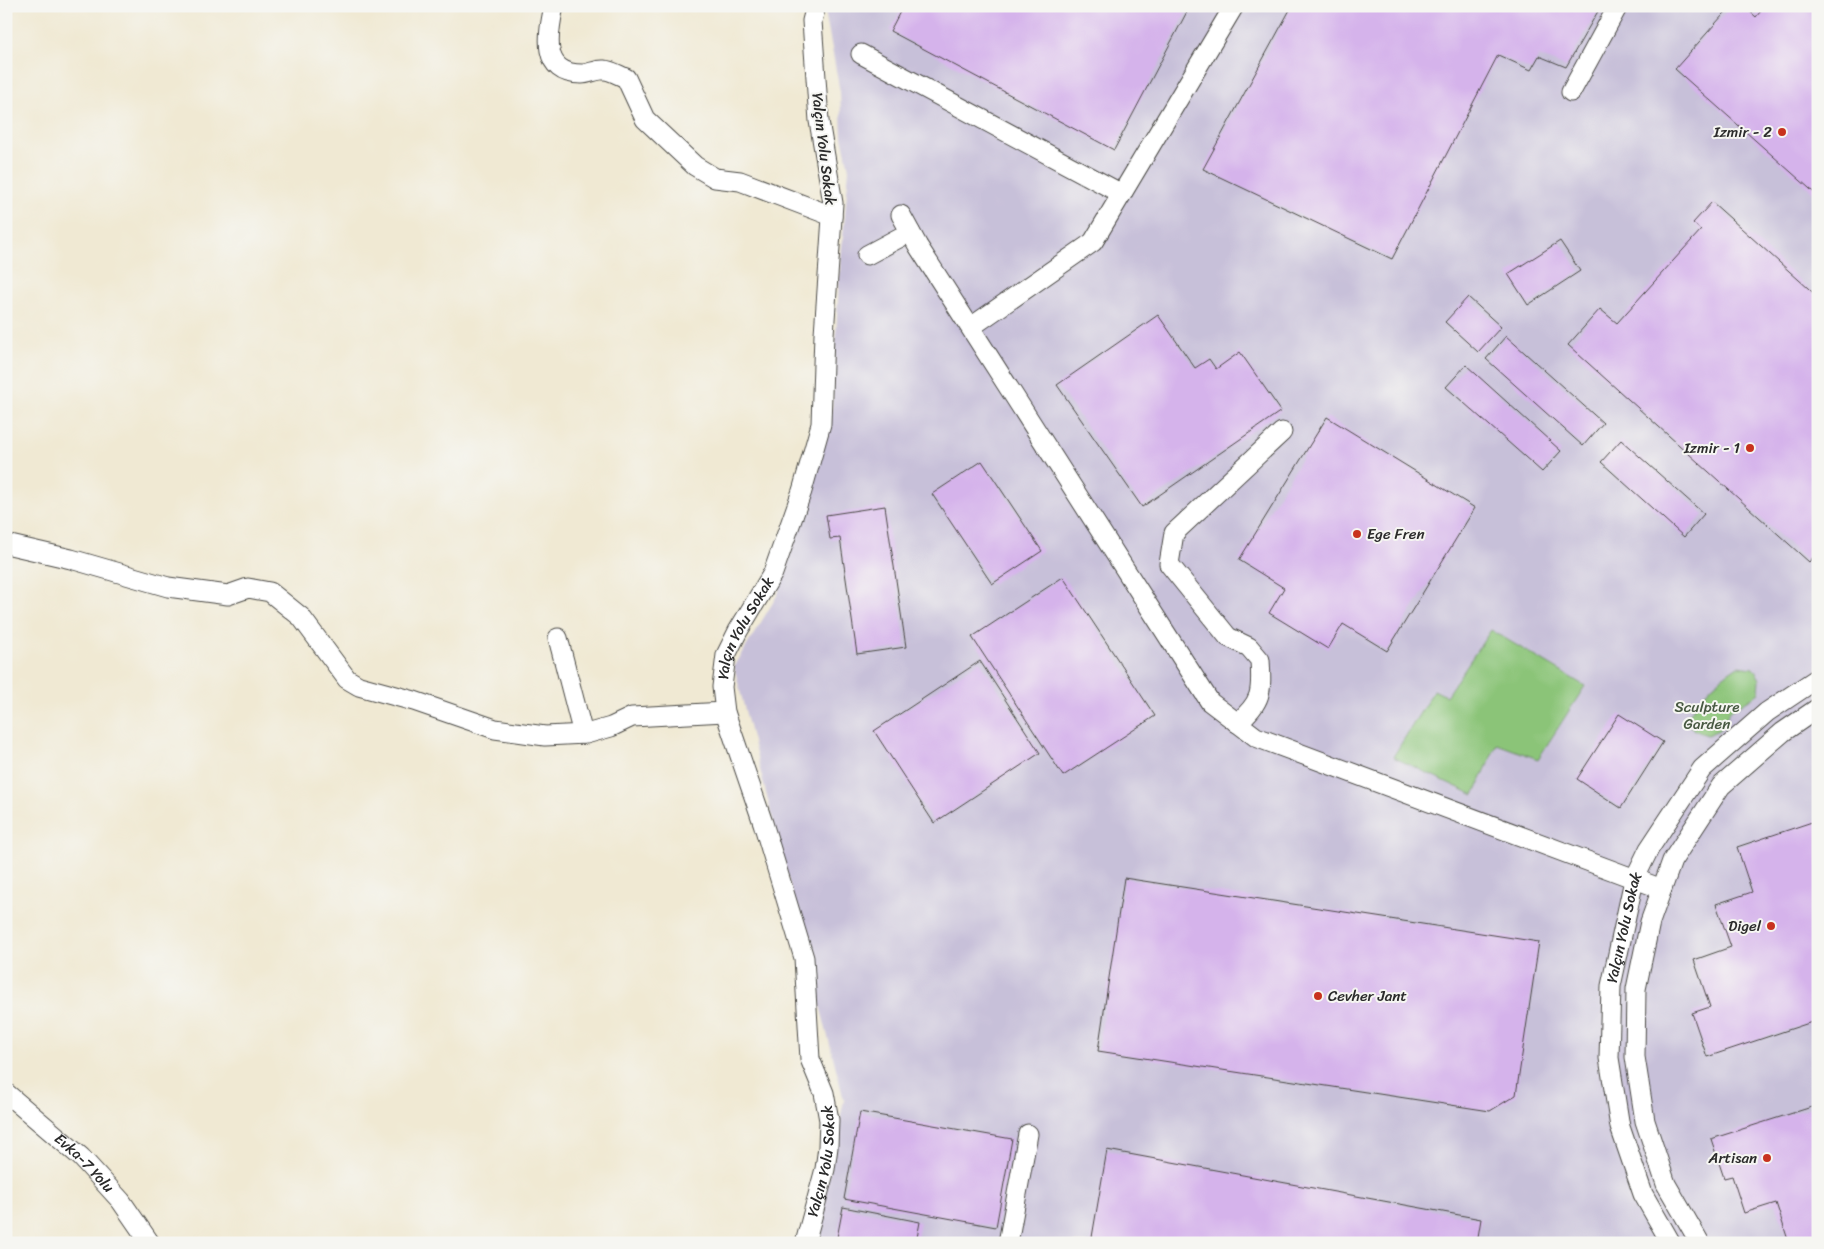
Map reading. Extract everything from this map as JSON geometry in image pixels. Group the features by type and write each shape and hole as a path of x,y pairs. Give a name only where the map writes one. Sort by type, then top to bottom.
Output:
{"street":[{"path":"554,6 550,26 550,57 558,67 581,74 605,70 626,78 645,119 695,166 715,178 740,181 832,216"},
{"name":"Yalçın Yolu Sokak","path":"805,1243 819,1196 828,1147 828,1120 824,1093 810,1059 804,958 763,823 725,712 722,686 726,655 738,631 773,573 802,491 822,424 824,334 833,203 819,121 814,69 812,21 816,6"},
{"path":"971,327 1093,242 1234,6"},
{"path":"1571,92 1618,6"},
{"path":"861,54 1122,194"},
{"path":"901,215 910,232 1210,702 1256,738 1662,889"},
{"path":"867,254 910,232"},
{"path":"1237,723 1253,710 1260,694 1260,660 1249,647 1228,637 1169,564 1174,533 1282,432"},
{"path":"6,544 71,559 168,586 228,595 248,588 270,592 301,617 347,679 359,686 414,701 495,729 545,736 583,734 611,727 632,717 725,712"},
{"path":"558,638 583,734"},
{"name":"Yalçın Yolu Sokak","path":"1671,1243 1643,1194 1620,1127 1609,1058 1610,986 1634,880 1649,849 1702,769 1768,712 1815,684"},
{"name":"Yalçın Yolu Sokak","path":"1700,1243 1666,1184 1645,1121 1635,1057 1636,989 1650,922 1672,861 1721,786 1783,732 1818,708"},
{"name":"Evka-7 Yolu","path":"6,1093 86,1162 121,1201 150,1243"},
{"path":"1008,1243 1028,1134"}],"shaded area":[{"path":"829,6 1818,6 1818,1243 815,1243 844,1100 734,667 778,594 832,407 839,280 849,169 842,136 840,92 825,11"}],"green space":[{"path":"1491,630 1585,686 1538,759 1497,744 1474,795 1393,757 1434,690 1446,696"},
{"name":"Sculpture Garden","path":"1738,666 1753,668 1760,679 1759,693 1730,711 1719,730 1707,735 1694,730 1685,721 1690,713 1708,690"}],"building":[{"path":"903,6 1190,6 1114,150 890,31"},
{"path":"1292,6 1601,6 1566,67 1539,56 1531,70 1498,55 1392,259 1203,169"},
{"name":"Izmir - 2","path":"1731,6 1744,6 1756,17 1765,6 1818,6 1818,196 1675,69"},
{"name":"Izmir - 1","path":"1712,202 1818,297 1818,552 1809,562 1568,345 1600,309 1617,323 1701,230 1693,223"},
{"path":"1560,241 1580,271 1528,305 1508,274"},
{"path":"1468,297 1501,327 1478,352 1445,322"},
{"path":"1158,315 1195,368 1209,359 1216,369 1240,352 1281,411 1142,507 1057,385"},
{"path":"1506,336 1603,423 1583,446 1486,359"},
{"path":"1466,365 1561,451 1542,472 1446,387"},
{"name":"Ege Fren","path":"1327,417 1475,508 1387,651 1343,624 1328,649 1269,613 1284,588 1239,560"},
{"path":"1621,440 1704,514 1684,537 1601,462"},
{"path":"982,461 1042,551 992,584 932,494"},
{"path":"885,506 906,647 857,654 840,538 830,539 826,515"},
{"path":"1063,577 1155,716 1063,776 972,637"},
{"path":"980,661 1040,753 934,823 874,731"},
{"path":"1619,714 1663,742 1621,808 1577,779"},
{"name":"Digel","path":"1818,820 1818,1020 1707,1057 1692,1013 1710,1007 1694,960 1731,947 1716,904 1752,892 1737,847"},
{"name":"Cevher Jant","path":"1124,878 1539,942 1516,1095 1490,1111 1098,1051"},
{"name":"Artisan","path":"1818,1105 1818,1243 1789,1243 1776,1203 1744,1213 1732,1176 1724,1178 1711,1139"},
{"path":"860,1112 1012,1139 996,1227 844,1199"},
{"path":"1107,1150 1481,1219 1477,1243 1091,1243"},
{"path":"843,1207 920,1222 916,1243 836,1243"}],"place":[{"name":"Izmir - 2","path":"1782,132"},
{"name":"Izmir - 1","path":"1750,448"},
{"name":"Ege Fren","path":"1357,534"},
{"name":"Digel","path":"1771,926"},
{"name":"Cevher Jant","path":"1318,996"},
{"name":"Artisan","path":"1767,1158"}]}
